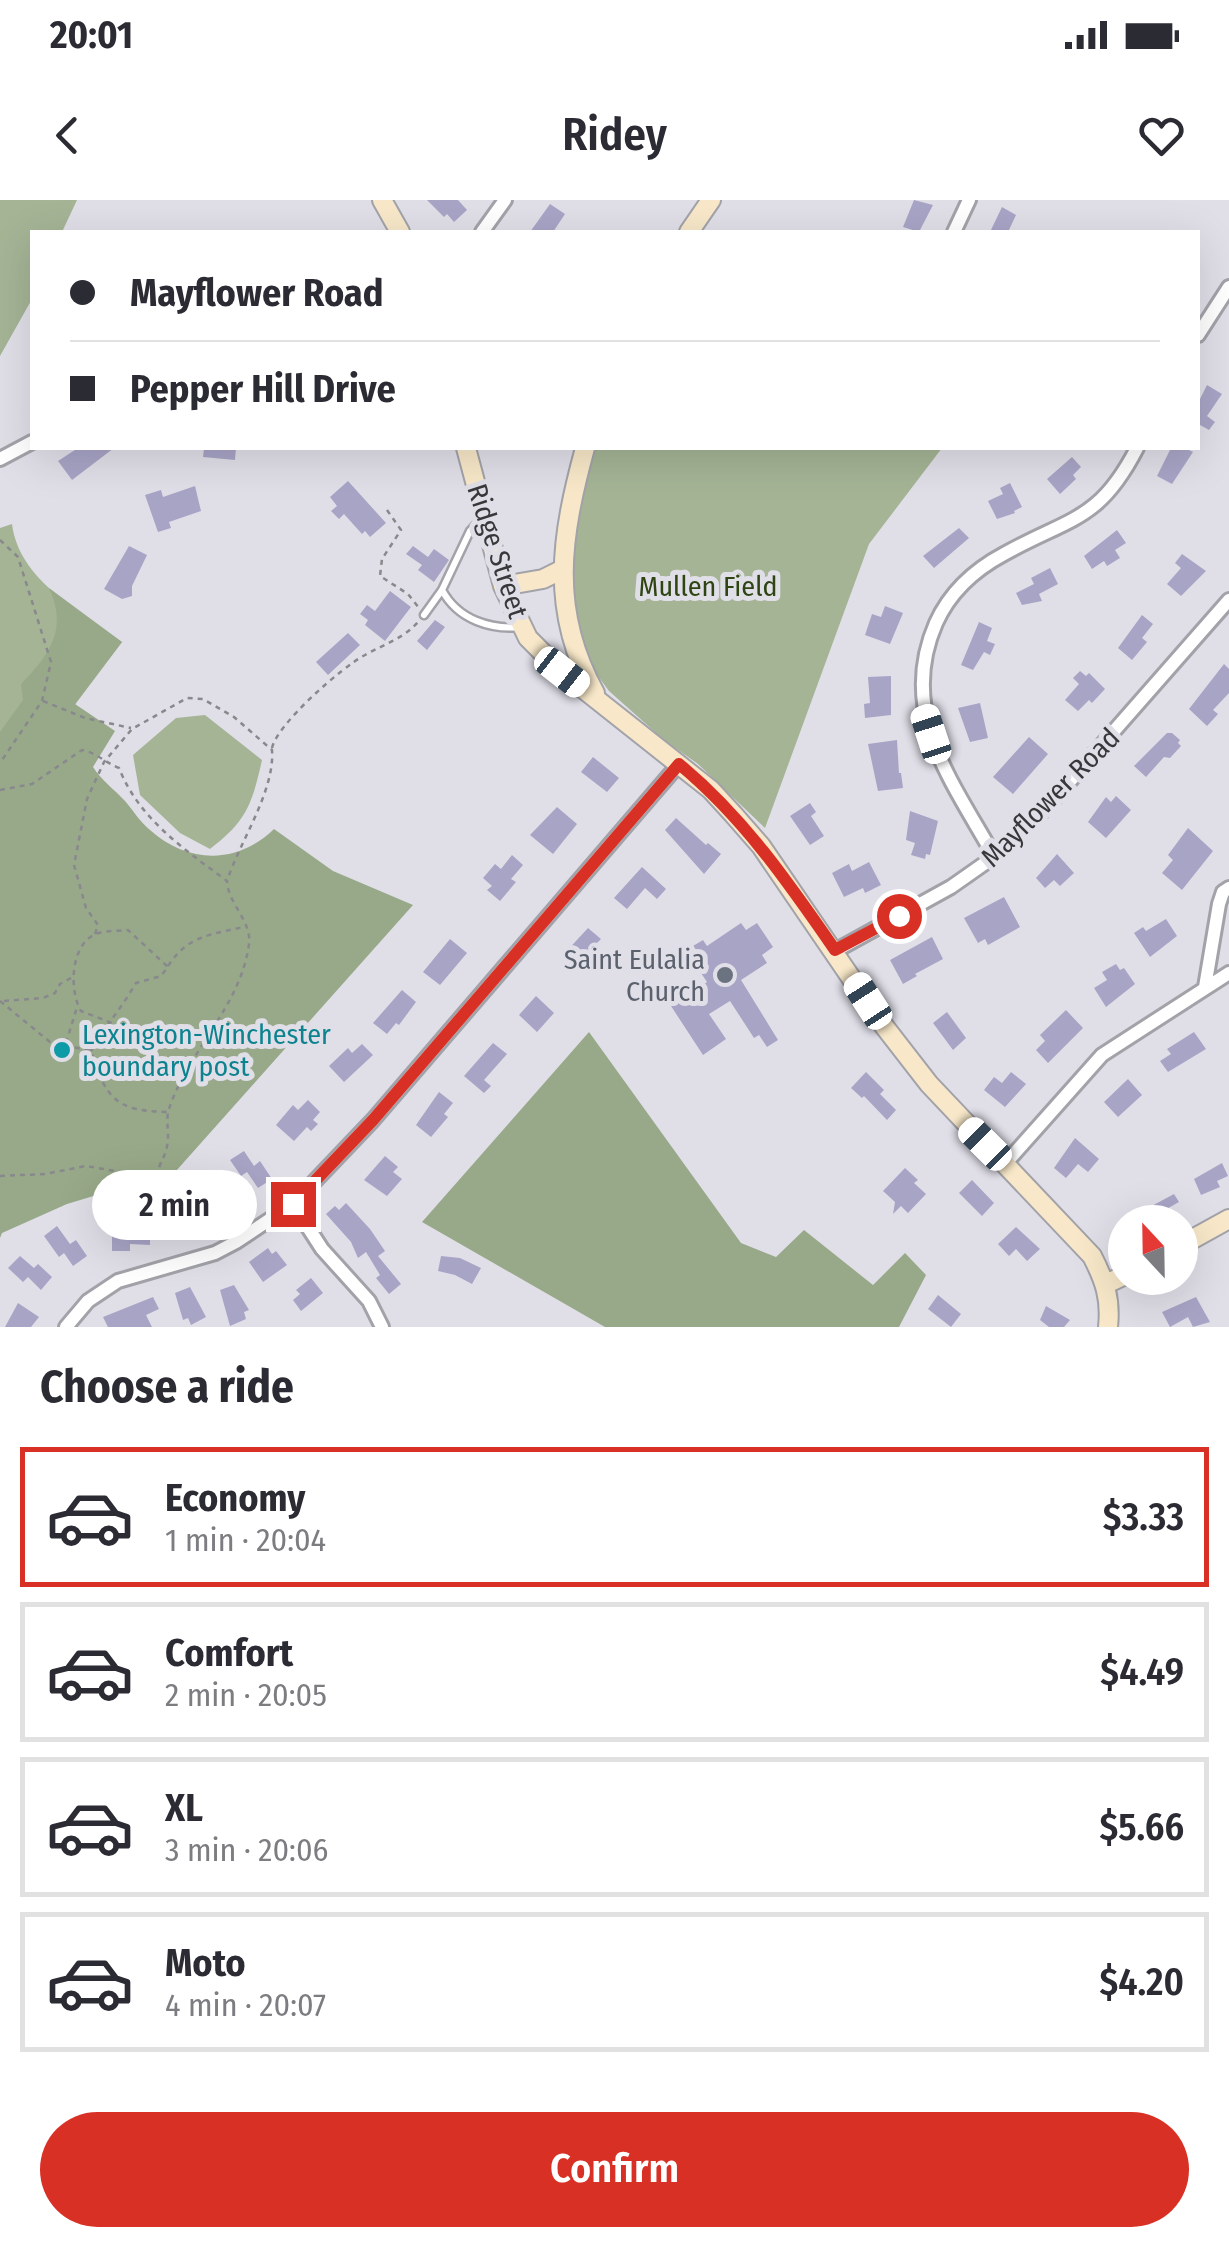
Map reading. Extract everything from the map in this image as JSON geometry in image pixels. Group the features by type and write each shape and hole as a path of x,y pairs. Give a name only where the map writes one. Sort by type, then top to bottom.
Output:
{"main road":[{"path":"382,200 399,230"},
{"path":"690,230 711,200"},
{"name":"Ridge Street","path":"467,450 503,586 522,627 543,656 711,790 762,846 928,1084 1092,1256 1106,1284"},
{"path":"585,450 568,523 563,569 570,638 580,667 600,703"},
{"path":"503,586 533,582 563,569"},
{"path":"1198,1236 1229,1219"},
{"path":"1106,1284 1110,1303 1108,1327"}],"street":[{"path":"483,230 505,200"},
{"path":"955,230 969,200"},
{"path":"1200,333 1229,288"},
{"path":"0,459 30,443"},
{"path":"994,856 933,742 923,711 920,677 930,638 942,609 966,580 1002,555 1097,506 1111,492 1135,450"},
{"name":"Mayflower Road","path":"835,950 951,887 994,856 1050,805 1229,600"},
{"path":"66,1327 88,1302 118,1281 215,1252 293,1204 373,1120 679,764"},
{"path":"1205,988 1219,904 1229,888"},
{"path":"1005,1164 1102,1055 1229,973"},
{"path":"293,1204 322,1249 369,1301 382,1327"}],"lane":[{"path":"424,615 442,590 466,537 484,516"},
{"path":"442,590 456,609 488,627 522,627"}],"path":[{"path":"160,1198 157,1170 166,1154 170,1132 167,1112 210,1029 239,986 250,941 247,926 227,893 227,881 270,780 276,735 352,663 403,637 424,615 408,594 380,576 382,559 401,530 388,510"},
{"path":"0,540 18,557 50,662 42,701 0,763"},
{"path":"112,1024 82,1011 72,978 82,946 95,934 98,925 86,908 74,866 87,800 104,762 132,728 188,698 203,699 234,717 272,750"},
{"path":"42,701 84,718 132,728"},
{"path":"0,790 32,784 82,750 96,752 104,762 118,768 128,791 158,827 227,881"},
{"path":"91,1051 136,983 161,976 180,948 192,940 247,926"},
{"path":"95,934 128,930 168,967"},
{"path":"1,1001 43,998 56,993 60,984 72,978"},
{"path":"1,1001 50,1042 91,1051"},
{"path":"66,1045 78,1006"},
{"path":"91,1051 108,1094 118,1104 130,1110 167,1112"},
{"path":"0,1176 45,1174 86,1166 144,1176 157,1170"}],"green space":[{"path":"0,200 77,200 63,230 30,230 30,303 0,356"},
{"name":"Mullen Field","path":"594,450 940,450 869,544 765,828 698,764 664,740 609,691 580,652 571,589 577,522"},
{"path":"12,524 26,562 39,578 122,642 50,738 0,780 0,528"},
{"path":"49,588 122,642 75,704 115,731 93,767 150,830 180,849 212,856 244,849 274,829 333,871 413,905 176,1171 67,1204 2,1233 0,1238 0,732 23,700 21,684 53,640 57,616"},
{"path":"205,715 262,760 246,810 210,849 180,833 140,795 133,755 176,718"},
{"path":"589,1032 741,1243 776,1257 804,1230 873,1285 905,1253 926,1275 899,1327 605,1327 422,1222"}],"building":[{"path":"427,200 458,200 467,210 454,222"},
{"path":"914,200 933,205 920,230 903,227"},
{"path":"550,204 565,214 554,230 531,230"},
{"path":"1002,207 1016,215 1009,230 991,230"},
{"path":"1207,385 1222,394 1207,416 1215,422 1209,430 1200,425 1200,399"},
{"path":"75,450 111,450 72,480 58,461"},
{"path":"204,450 236,450 235,460 203,457"},
{"path":"1170,450 1193,452 1172,484 1157,476"},
{"path":"1072,457 1081,467 1073,475 1076,479 1060,494 1047,479"},
{"path":"348,481 386,523 370,537 365,531 362,534 344,514 339,519 331,511 337,506 330,497"},
{"path":"1010,483 1022,507 997,519 988,501 1003,494 1000,488"},
{"path":"195,486 201,511 169,522 171,528 158,532 145,495 161,490 163,497"},
{"path":"959,528 969,538 934,568 923,556"},
{"path":"1117,530 1126,543 1115,550 1120,558 1107,566 1104,561 1092,569 1084,556"},
{"path":"129,546 147,555 132,586 132,596 122,599 104,589"},
{"path":"413,546 428,557 434,549 449,560 434,582 418,570 422,565 406,554"},
{"path":"1182,554 1206,571 1181,596 1167,584 1181,568 1175,563"},
{"path":"1050,568 1058,584 1039,594 1042,601 1022,605 1016,593 1034,584 1031,578"},
{"path":"390,591 411,607 385,641 365,625 368,620 360,614 367,605 375,611"},
{"path":"885,606 903,613 890,644 865,635 872,614 881,617"},
{"path":"1142,615 1153,624 1142,638 1147,642 1132,660 1118,648"},
{"path":"435,620 445,627 427,650 417,641"},
{"path":"979,622 992,628 987,641 995,644 990,655 984,652 973,670 961,665"},
{"path":"348,633 360,645 328,675 316,662"},
{"path":"1224,664 1229,669 1229,693 1213,710 1218,714 1207,726 1189,709"},
{"path":"1080,671 1086,676 1089,673 1105,689 1078,711 1065,700 1079,684 1073,678"},
{"path":"891,676 891,715 865,718 864,704 870,703 868,677"},
{"path":"980,703 988,738 970,742 958,708"},
{"path":"1167,733 1180,740 1181,746 1170,758 1164,757 1146,777 1134,766"},
{"path":"1029,737 1048,754 1013,794 993,777"},
{"path":"897,740 903,788 878,791 868,744"},
{"path":"593,757 619,778 607,792 581,772"},
{"path":"1116,796 1131,810 1106,838 1088,822 1106,797 1111,802"},
{"path":"810,803 816,812 811,816 824,836 810,845 790,816"},
{"path":"557,807 577,824 553,854 530,835"},
{"path":"910,811 938,821 930,855 926,854 925,859 911,855 915,843 906,840"},
{"path":"676,818 721,854 704,874 665,830"},
{"path":"1188,828 1213,851 1182,890 1162,873 1173,860 1168,855"},
{"path":"1057,854 1074,873 1060,886 1054,880 1045,888 1036,878"},
{"path":"512,855 523,865 511,879 516,882 500,901 487,890 492,886 483,878 495,864 501,869"},
{"path":"869,862 881,885 844,897 832,873 849,864 852,871"},
{"path":"642,867 666,889 657,899 645,888 627,909 614,898"},
{"path":"1004,897 1020,927 988,945 985,939 978,943 964,918"},
{"path":"1166,919 1177,936 1150,957 1134,933"},
{"name":"Saint Eulalia Church","path":"741,923 746,930 757,923 773,947 762,955 767,963 741,980 778,1040 767,1047 759,1035 754,1038 730,1001 709,1014 726,1039 703,1055 671,1006 707,982 695,964 698,962 694,955 698,952 693,946 703,940 707,946"},
{"path":"588,928 601,939 589,951 596,957 582,972 563,955"},
{"path":"932,937 943,959 903,984 890,960"},
{"path":"450,939 467,953 440,985 423,972"},
{"path":"1116,964 1120,970 1124,968 1135,984 1106,1007 1094,988 1107,980 1102,972"},
{"path":"402,990 416,1002 387,1034 373,1023"},
{"path":"536,996 554,1013 537,1032 519,1015"},
{"path":"1066,1010 1083,1028 1048,1063 1036,1050 1045,1041 1040,1035"},
{"path":"947,1012 966,1038 953,1050 933,1023"},
{"path":"1194,1032 1206,1049 1168,1072 1160,1061 1171,1054 1167,1049"},
{"path":"493,1043 507,1054 484,1080 491,1086 484,1093 464,1076"},
{"path":"362,1044 373,1055 344,1082 329,1066 348,1048 352,1053"},
{"path":"866,1072 896,1110 887,1120 851,1088"},
{"path":"1011,1072 1026,1084 1005,1107 984,1090 994,1077 1002,1083"},
{"path":"1128,1079 1142,1095 1118,1117 1104,1102"},
{"path":"439,1092 453,1103 444,1114 448,1117 431,1137 416,1125"},
{"path":"308,1100 320,1112 313,1120 318,1124 311,1131 307,1127 294,1141 276,1125 293,1105 298,1110"},
{"path":"1075,1138 1099,1159 1088,1172 1078,1164 1066,1178 1054,1168"},
{"path":"244,1151 254,1166 260,1161 272,1179 258,1188 247,1172 241,1176 230,1160"},
{"path":"385,1156 398,1167 393,1172 402,1179 387,1196 364,1180"},
{"path":"1222,1163 1228,1176 1217,1181 1220,1187 1201,1195 1194,1179"},
{"path":"905,1168 926,1194 908,1213 901,1206 893,1214 895,1202 883,1191"},
{"path":"972,1180 994,1203 982,1216 959,1193"},
{"path":"214,1182 224,1197 230,1192 242,1208 228,1219 201,1192"},
{"path":"1174,1194 1179,1202 1174,1205 1154,1205"},
{"path":"346,1203 385,1251 378,1256 401,1284 389,1294 376,1278 380,1275 366,1252 358,1258 351,1242 326,1214"},
{"path":"57,1226 70,1244 76,1240 87,1256 73,1266 64,1253 59,1257 44,1236"},
{"path":"124,1227 150,1227 150,1245 130,1244 130,1251 112,1251 112,1233 124,1233"},
{"path":"1016,1227 1040,1249 1027,1261 1016,1249 1009,1256 998,1244"},
{"path":"268,1248 272,1254 276,1251 287,1265 263,1282 249,1262"},
{"path":"20,1256 34,1268 38,1264 52,1277 41,1290 28,1277 23,1282 8,1268"},
{"path":"441,1256 460,1258 481,1268 472,1284 438,1271"},
{"path":"311,1278 323,1293 301,1311 293,1300 300,1294 296,1290"},
{"path":"234,1285 249,1310 244,1312 246,1319 230,1326 220,1290"},
{"path":"190,1287 206,1317 191,1325 188,1318 183,1320 175,1293"},
{"path":"938,1295 961,1314 951,1327 928,1309"},
{"path":"153,1297 159,1309 146,1315 152,1327 108,1327 103,1317"},
{"path":"1196,1297 1210,1322 1193,1327 1188,1317 1170,1327 1162,1312"},
{"path":"18,1303 39,1317 31,1327 5,1327"},
{"path":"1046,1306 1070,1320 1064,1327 1049,1327 1040,1320"}],"place":[{"name":"Saint Eulalia Church","path":"725,975"},
{"name":"Lexington-Winchester boundary post","path":"62,1050"}],"route":[{"path":"293,1204 373,1120 679,764 711,790 762,846 835,950 899,916"}]}
